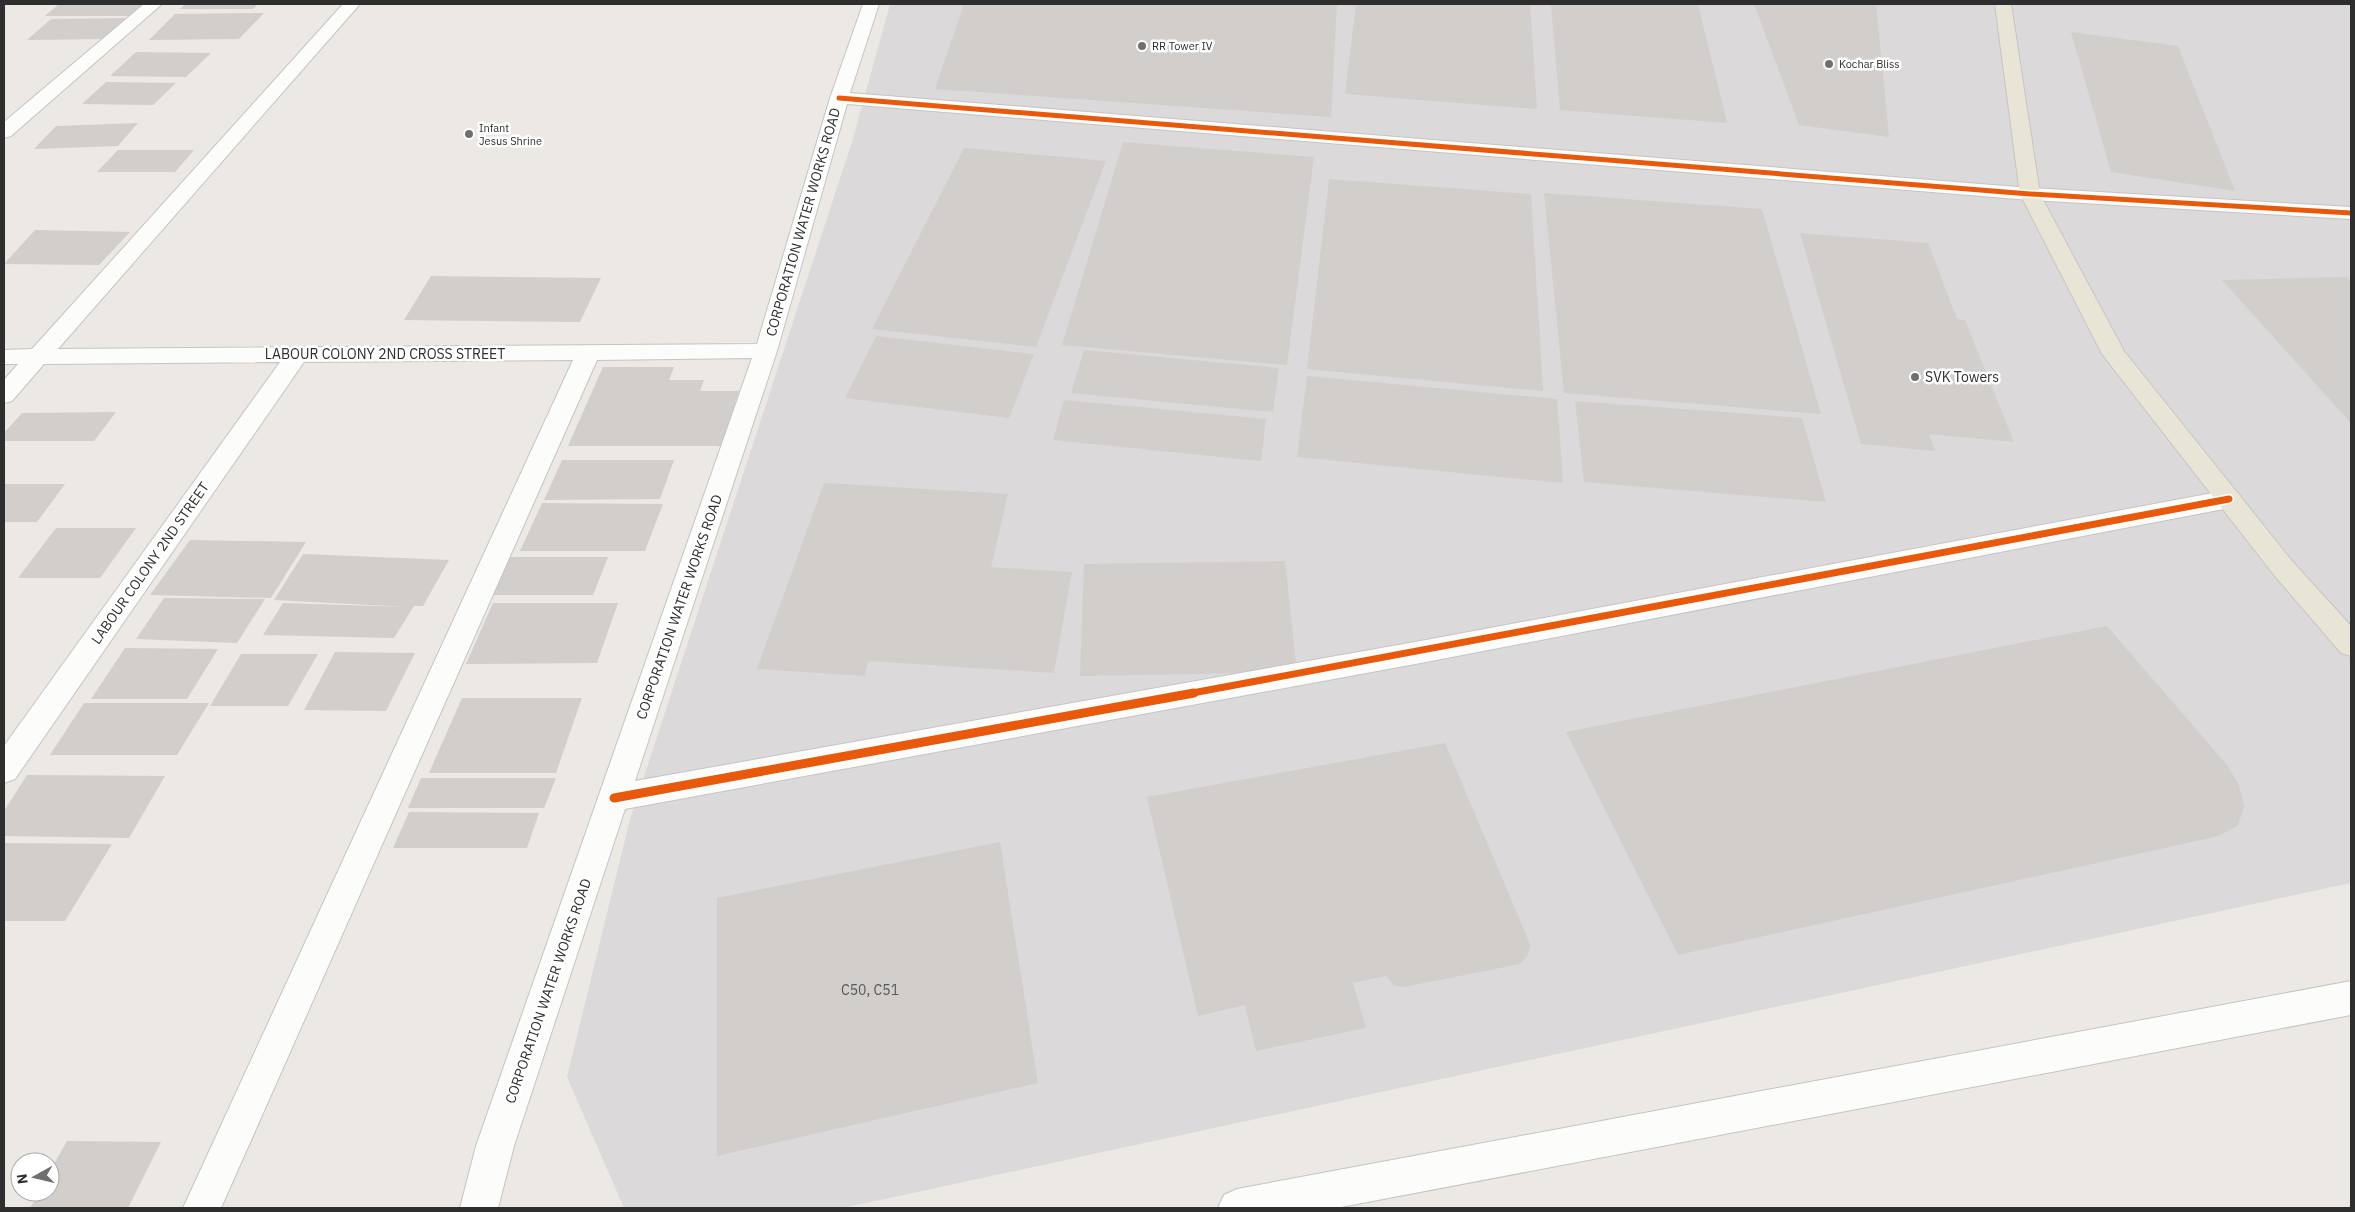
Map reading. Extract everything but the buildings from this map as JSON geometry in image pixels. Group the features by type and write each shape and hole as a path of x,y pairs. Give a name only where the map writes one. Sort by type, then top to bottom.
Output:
{"main road":[{"path":"2003,4 2030,194 2114,354 2283,568 2351,645"}],"street":[{"path":"4,132 154,4"},
{"path":"4,396 352,4"},
{"name":"CORPORATION WATER WORKS ROAD","path":"479,1208 495,1146 766,351 839,98 871,4"},
{"path":"839,98 2030,194 2351,212"},
{"name":"LABOUR COLONY 2ND CROSS STREET","path":"4,357 766,351"},
{"path":"202,1208 588,353"},
{"name":"LABOUR COLONY 2ND STREET","path":"4,770 297,355"},
{"path":"614,798 1407,654 2229,499"},
{"path":"1237,1208 2351,998"}],"shaded area":[{"path":"890,4 2351,4 2351,883 843,1208 624,1208 567,1077 630,819 852,142"}],"cycle path":[{"path":"839,98 2030,194 2351,213"},
{"path":"614,798 1426,651 2229,499"}],"place":[{"name":"RR Tower IV","path":"1142,46"},
{"name":"Kochar Bliss","path":"1829,64"},
{"name":"Infant Jesus Shrine","path":"469,134"},
{"name":"SVK Towers","path":"1915,377"}]}
